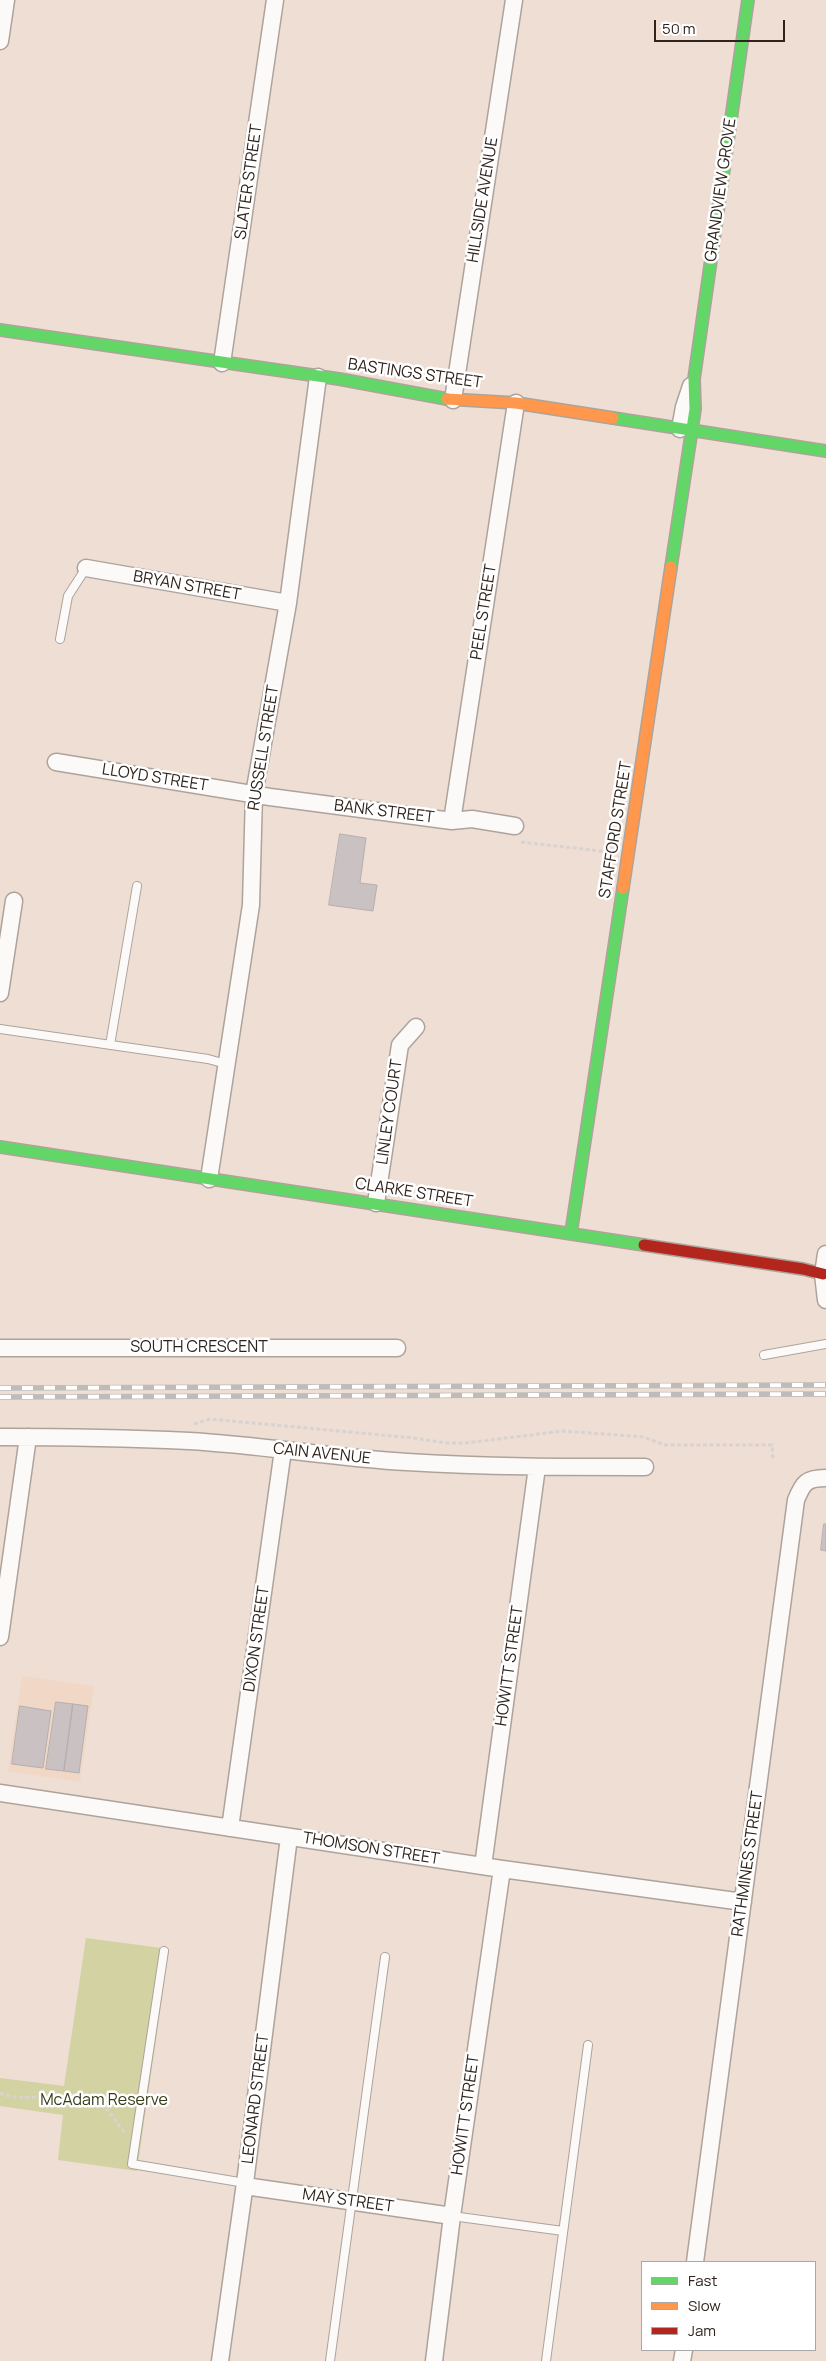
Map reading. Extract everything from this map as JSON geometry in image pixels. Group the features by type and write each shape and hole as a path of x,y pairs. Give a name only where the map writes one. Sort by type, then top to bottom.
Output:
{"street":[{"path":"0,41 6,0"},
{"name":"SLATER STREET","path":"222,363 275,0"},
{"name":"HILLSIDE AVENUE","path":"453,400 514,0"},
{"name":"GRANDVIEW GROVE","path":"686,430 684,407 694,379 748,0"},
{"name":"BASTINGS STREET","path":"0,330 318,377 453,400 516,403 826,451"},
{"name":"RUSSELL STREET","path":"209,1179 251,905 254,794 288,603 318,377"},
{"name":"PEEL STREET","path":"452,820 516,403"},
{"name":"STAFFORD STREET","path":"571,1233 686,430"},
{"name":"BRYAN STREET","path":"86,568 288,603"},
{"name":"LLOYD STREET","path":"56,762 254,794"},
{"name":"BANK STREET","path":"254,794 452,820 472,819 515,826"},
{"path":"0,993 14,902"},
{"name":"LINLEY COURT","path":"376,1203 400,1045 416,1027"},
{"name":"CLARKE STREET","path":"0,1146 803,1269 823,1274"},
{"path":"826,1254 823,1274 826,1300"},
{"name":"SOUTH CRESCENT","path":"0,1348 398,1348"},
{"name":"CAIN AVENUE","path":"0,1437 190,1441 332,1457 399,1462 537,1467 645,1468"},
{"path":"0,1636 28,1437"},
{"name":"DIXON STREET","path":"230,1828 283,1450"},
{"name":"HOWITT STREET","path":"482,1866 537,1467"},
{"name":"RATHMINES STREET","path":"696,2261 796,1500 803,1485 822,1478"},
{"name":"THOMSON STREET","path":"0,1795 502,1869 743,1902"},
{"name":"LEONARD STREET","path":"220,2361 245,2184 289,1837"},
{"name":"HOWITT STREET","path":"434,2361 452,2216 502,1869"},
{"name":"MAY STREET","path":"245,2184 452,2216"}],"lane":[{"path":"60,639 68,596 86,568"},
{"path":"110,1045 137,886"},
{"path":"0,1029 208,1059 226,1064"},
{"path":"764,1355 826,1344"},
{"path":"164,1951 132,2164 245,2184"},
{"path":"330,2361 384,1957"},
{"path":"546,2361 588,2044"},
{"path":"452,2216 563,2232"}],"path":[{"path":"521,842 609,852"},
{"path":"190,1441 194,1424 210,1419 414,1438 446,1443 466,1443 563,1431 643,1437 665,1445 772,1445 773,1460"},
{"path":"0,2093 25,2098 78,2095 99,2102 123,2132 135,2142"}],"shaded area":[{"path":"22,1676 94,1686 80,1782 8,1771"}],"green space":[{"name":"McAdam Reserve","path":"86,1938 169,1949 137,2171 58,2160 63,2115 0,2106 0,2078 64,2086"}],"building":[{"path":"340,834 366,838 360,883 377,885 373,911 329,905"},
{"path":"824,1524 826,1524 826,1551 821,1550"},
{"path":"56,1702 73,1704 64,1771 46,1769"},
{"path":"73,1704 88,1706 79,1773 64,1771"},
{"path":"20,1706 51,1711 43,1768 12,1764"}],"railway":[{"path":"0,1388 826,1385"},
{"path":"0,1397 826,1394"}],"traffic: fast":[{"path":"671,567 695,409 694,379 748,0"},
{"path":"0,330 339,379 447,399"},
{"path":"613,418 826,451"},
{"path":"571,1233 623,888"},
{"path":"0,1147 644,1245"}],"traffic: slow":[{"path":"447,399 516,403 613,418"},
{"path":"623,888 671,567"}],"traffic: jam":[{"path":"644,1245 803,1269 823,1274"}]}
